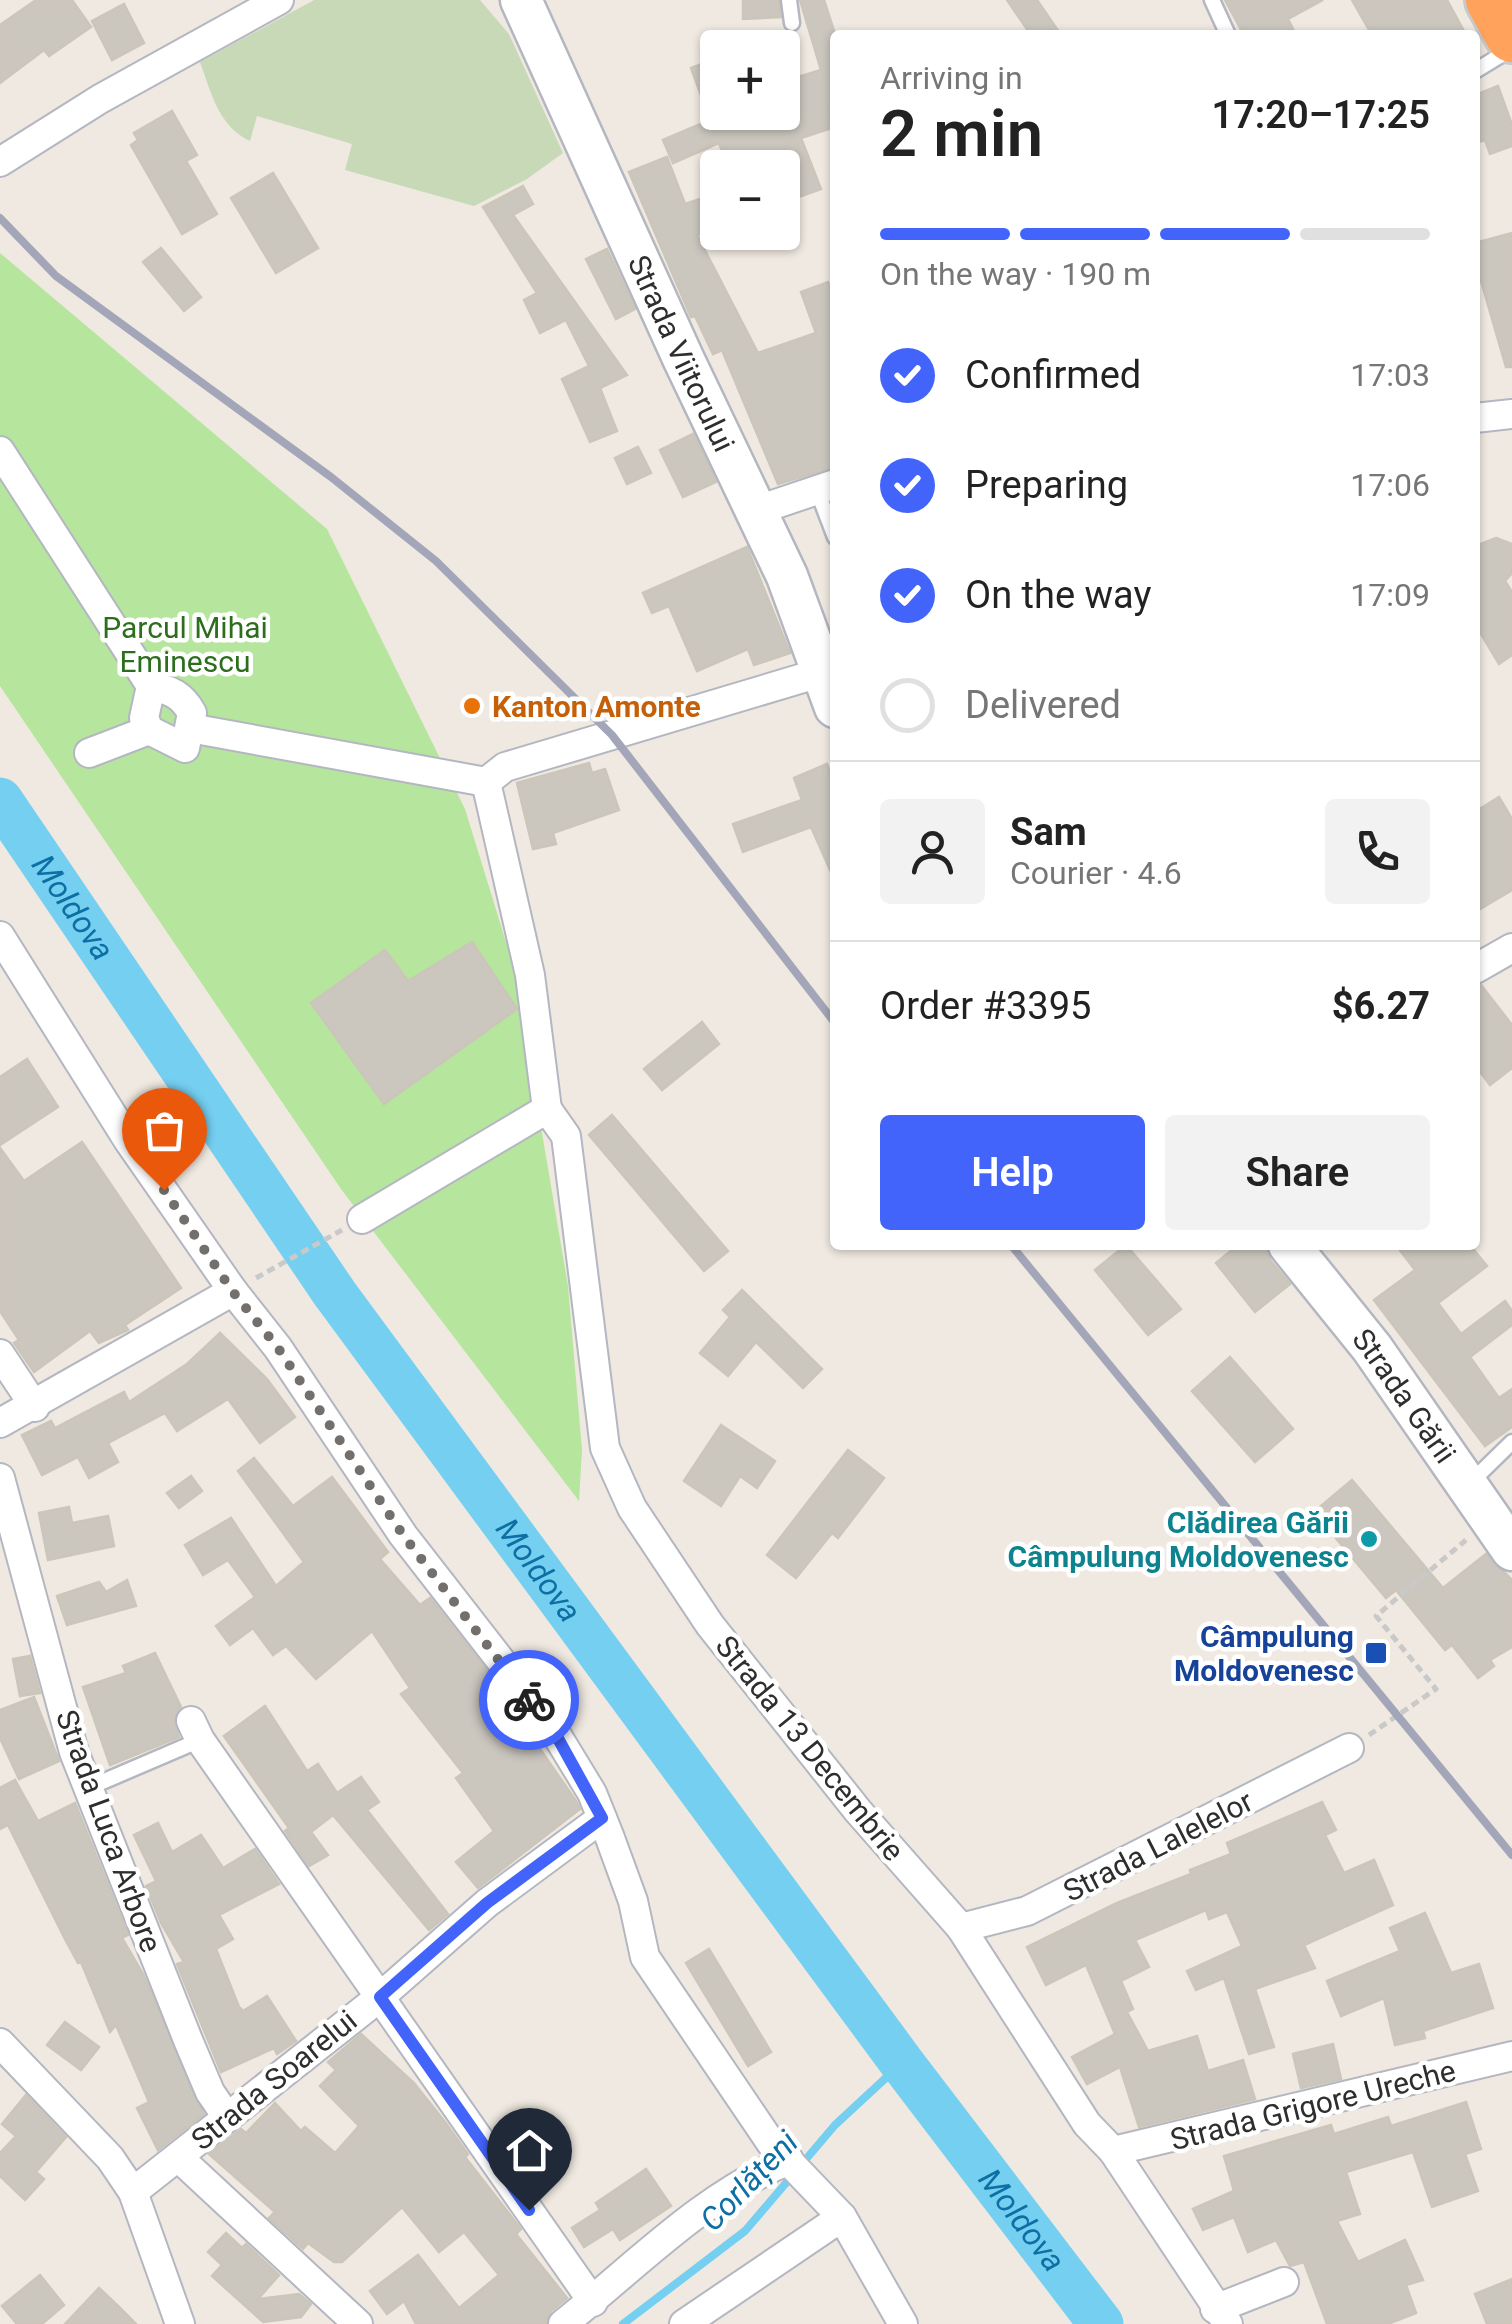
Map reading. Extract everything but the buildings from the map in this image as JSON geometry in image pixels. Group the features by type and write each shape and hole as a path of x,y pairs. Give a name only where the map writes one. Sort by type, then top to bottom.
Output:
{"street":[{"path":"0,162 100,99 280,0"},
{"name":"Strada Viitorului","path":"528,6 674,340 758,510 827,670"},
{"path":"1480,417 1512,414"},
{"path":"0,451 151,686 144,718 149,730 185,748 192,713 185,700 170,690 151,686"},
{"path":"758,510 826,487"},
{"path":"190,728 486,782 506,768 827,670"},
{"path":"89,753 149,730"},
{"name":"Strada 13 Decembrie","path":"486,782 530,975 547,1109 566,1136 604,1448 632,1508 710,1625 858,1811 961,1928 1087,2124 1114,2150 1221,2316"},
{"path":"0,936 128,1140 233,1292 278,1348 403,1535 550,1724 602,1818 633,1901 645,1957 770,2143 842,2217 903,2324"},
{"path":"1480,966 1512,948"},
{"path":"362,1218 547,1109"},
{"name":"Strada Gării","path":"1293,1250 1372,1348 1501,1535"},
{"path":"0,1423 35,1407 233,1292"},
{"path":"0,1354 35,1407"},
{"name":"Strada Luca Arbore","path":"0,1478 88,1788 210,2092 227,2117"},
{"path":"196,1730 593,2302"},
{"name":"Strada Lalelelor","path":"961,1928 1027,1911 1349,1748"},
{"name":"Strada Soarelui","path":"133,2192 380,1997 487,1903 602,1818"},
{"path":"0,2043 110,2158 133,2192 180,2324"},
{"name":"Strada Grigore Ureche","path":"1114,2150 1512,2056"},
{"path":"178,2157 358,2324"},
{"path":"563,2324 700,2211 754,2174 789,2160"},
{"path":"684,2324 842,2217"},
{"path":"1221,2316 1284,2282"}],"lane":[{"path":"790,0 792,22"},
{"path":"1212,0 1226,30"},
{"path":"1480,64 1507,27"},
{"path":"1469,1484 1512,1442"},
{"path":"88,1788 196,1730"}],"path":[{"path":"233,1292 362,1218"},
{"path":"1349,1748 1436,1690 1376,1616 1501,1535"}],"green space":[{"path":"314,0 480,0 509,34 563,153 527,179 474,206 345,170 352,144 257,116 250,141 239,135 217,107 200,62"},
{"name":"Parcul Mihai Eminescu","path":"0,253 327,529 465,809 514,968 568,1286 582,1450 579,1501 341,1189 0,686"}],"waterway":[{"name":"Moldova","path":"0,800 335,1294 902,2063 1101,2324"},
{"name":"Corlățeni","path":"801,2165 835,2125 902,2063"},
{"name":"Corlățeni","path":"623,2324 745,2231 792,2176"}],"railway":[{"path":"0,218 56,276 331,477 436,561 612,735 830,1017"},
{"path":"1015,1250 1512,1855"}],"way so far":[{"path":"164,1190 233,1292 278,1348 403,1535 529,1700"}],"place":[{"name":"Kanton Amonte","path":"472,706"},
{"name":"Clădirea Gării Câmpulung Moldovenesc","path":"1369,1539"},
{"name":"Câmpulung Moldovenesc","path":"1376,1653"}],"route":[{"path":"529,1700 550,1724 592,1792 602,1818 574,1834 487,1903 380,1997 529,2210"}]}
